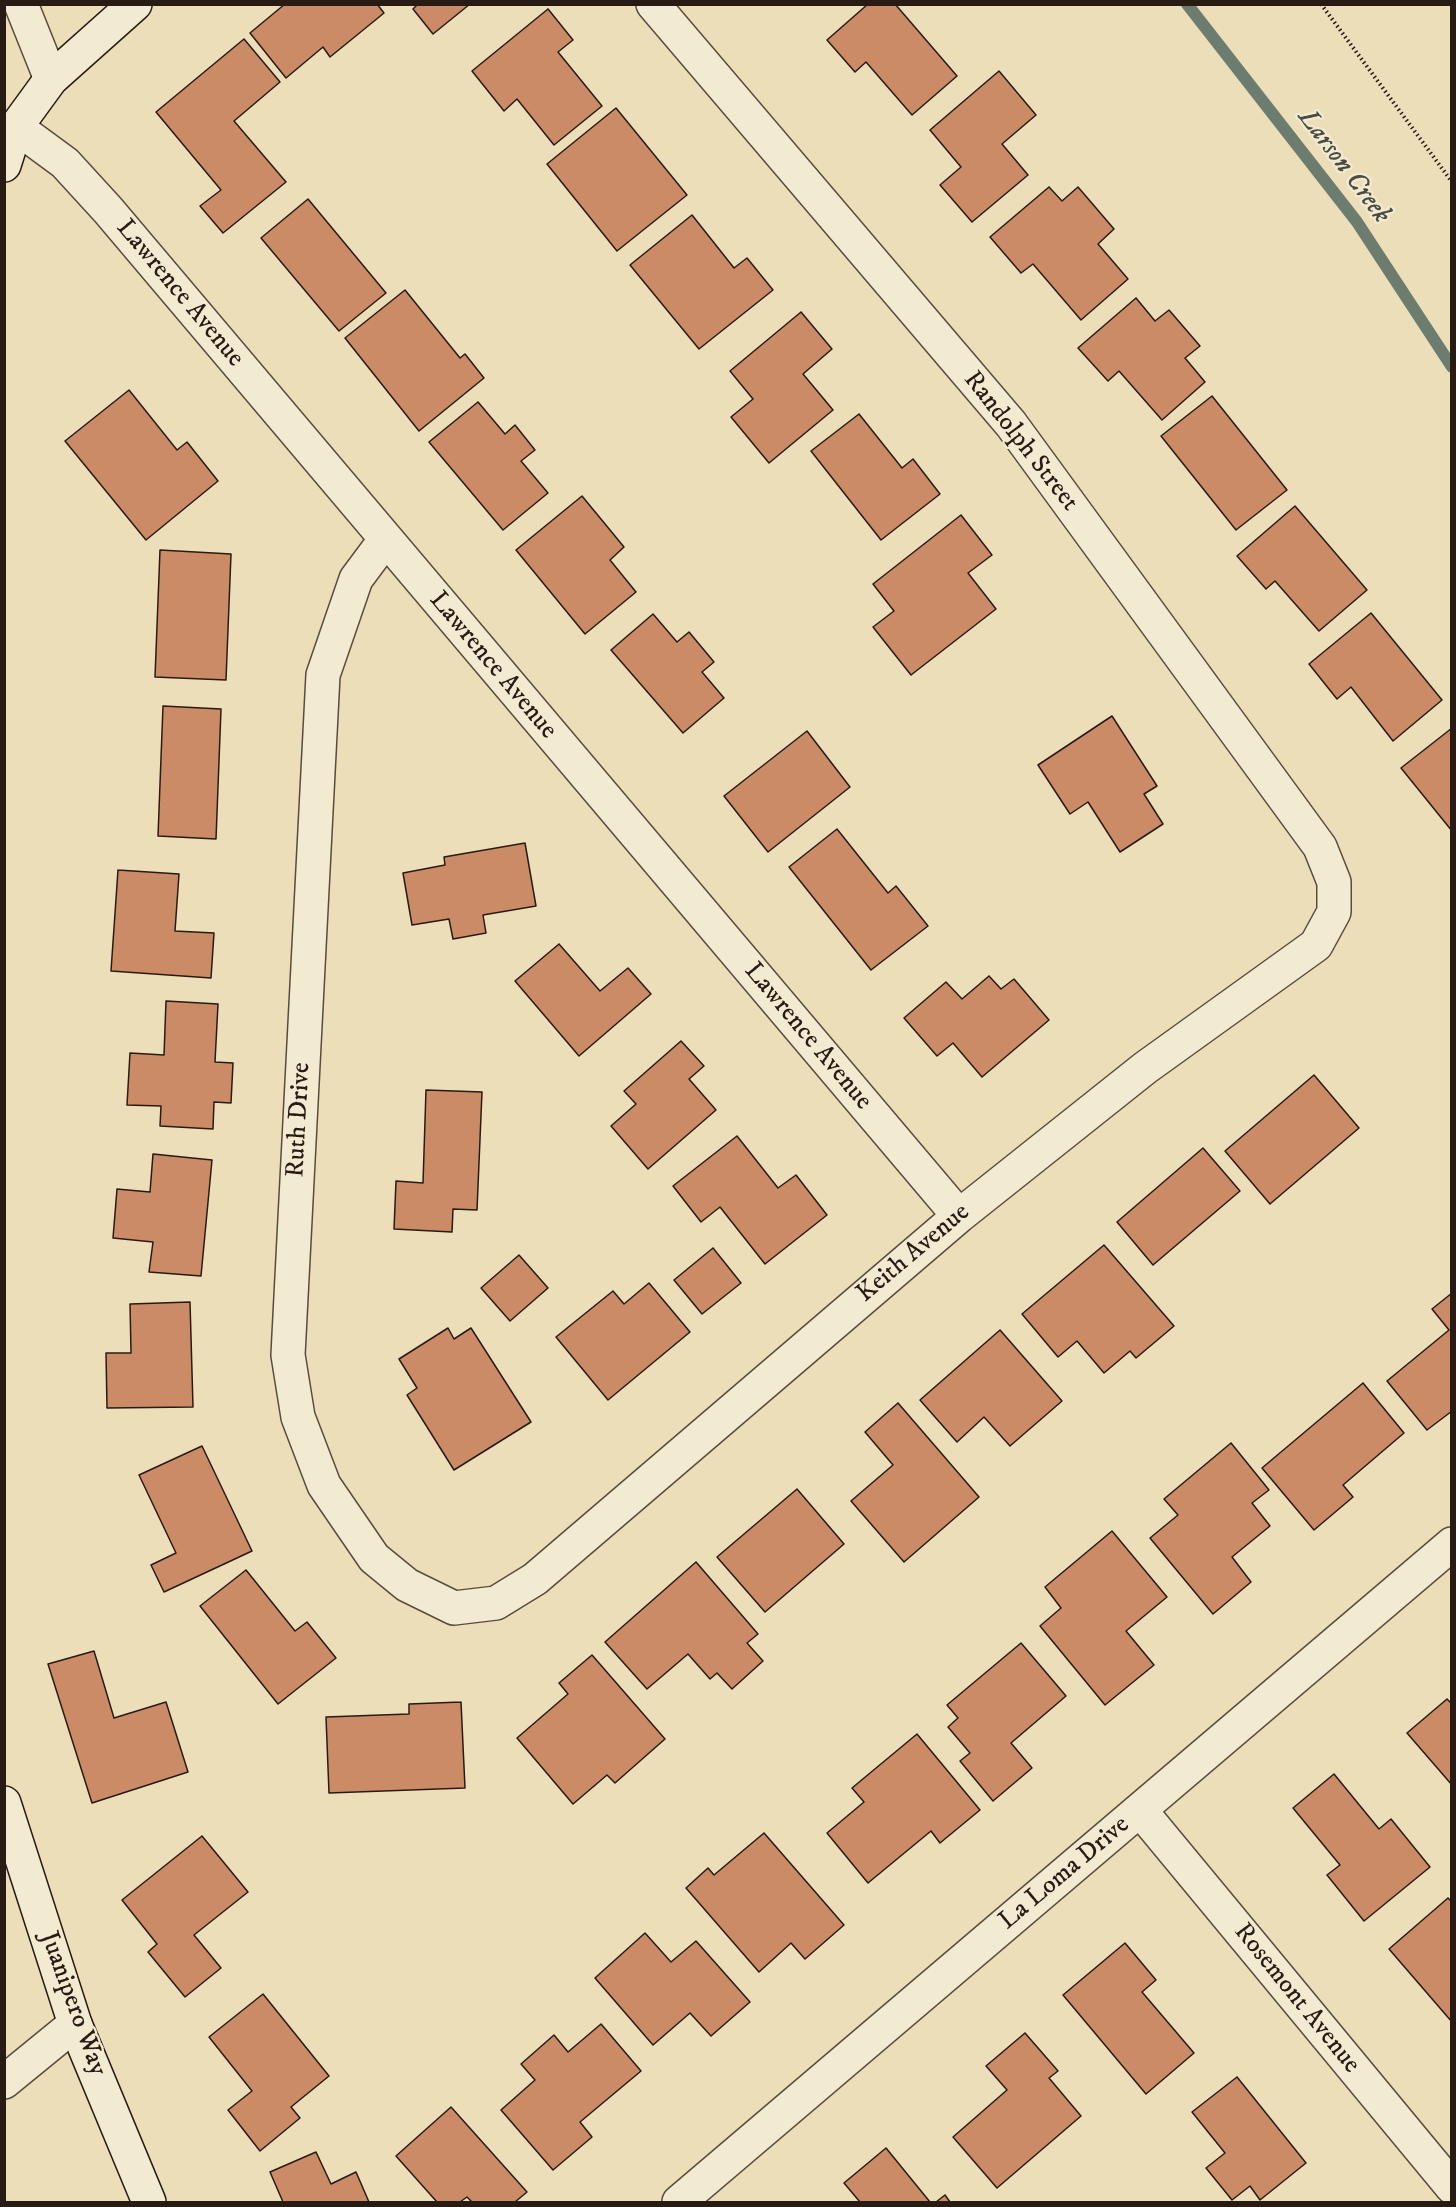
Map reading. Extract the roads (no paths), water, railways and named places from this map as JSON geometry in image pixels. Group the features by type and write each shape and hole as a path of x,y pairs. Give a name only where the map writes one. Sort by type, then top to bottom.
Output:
{"street":[{"path":"21,4 51,79"},
{"path":"4,165 16,127 51,79 135,4"},
{"name":"Randolph Street","path":"653,4 1011,424 1320,847 1334,882 1334,912"},
{"name":"Lawrence Avenue","path":"16,127 65,163 108,210 959,1216"},
{"name":"Ruth Drive","path":"385,540 356,579 323,675 288,1355 298,1417 324,1485 374,1558 407,1585 454,1608 496,1603"},
{"name":"Keith Avenue","path":"496,1603 535,1579 959,1216 1145,1068 1316,945 1334,912"},
{"name":"La Loma Drive","path":"696,2197 1140,1810 1452,1544"},
{"name":"Juanipero Way","path":"4,1803 75,2024 149,2202"},
{"name":"Rosemont Avenue","path":"1140,1810 1452,2187"},
{"path":"4,2082 75,2024"}],"waterway":[{"name":"Larson Creek","path":"1187,4 1357,222 1452,367"}]}
